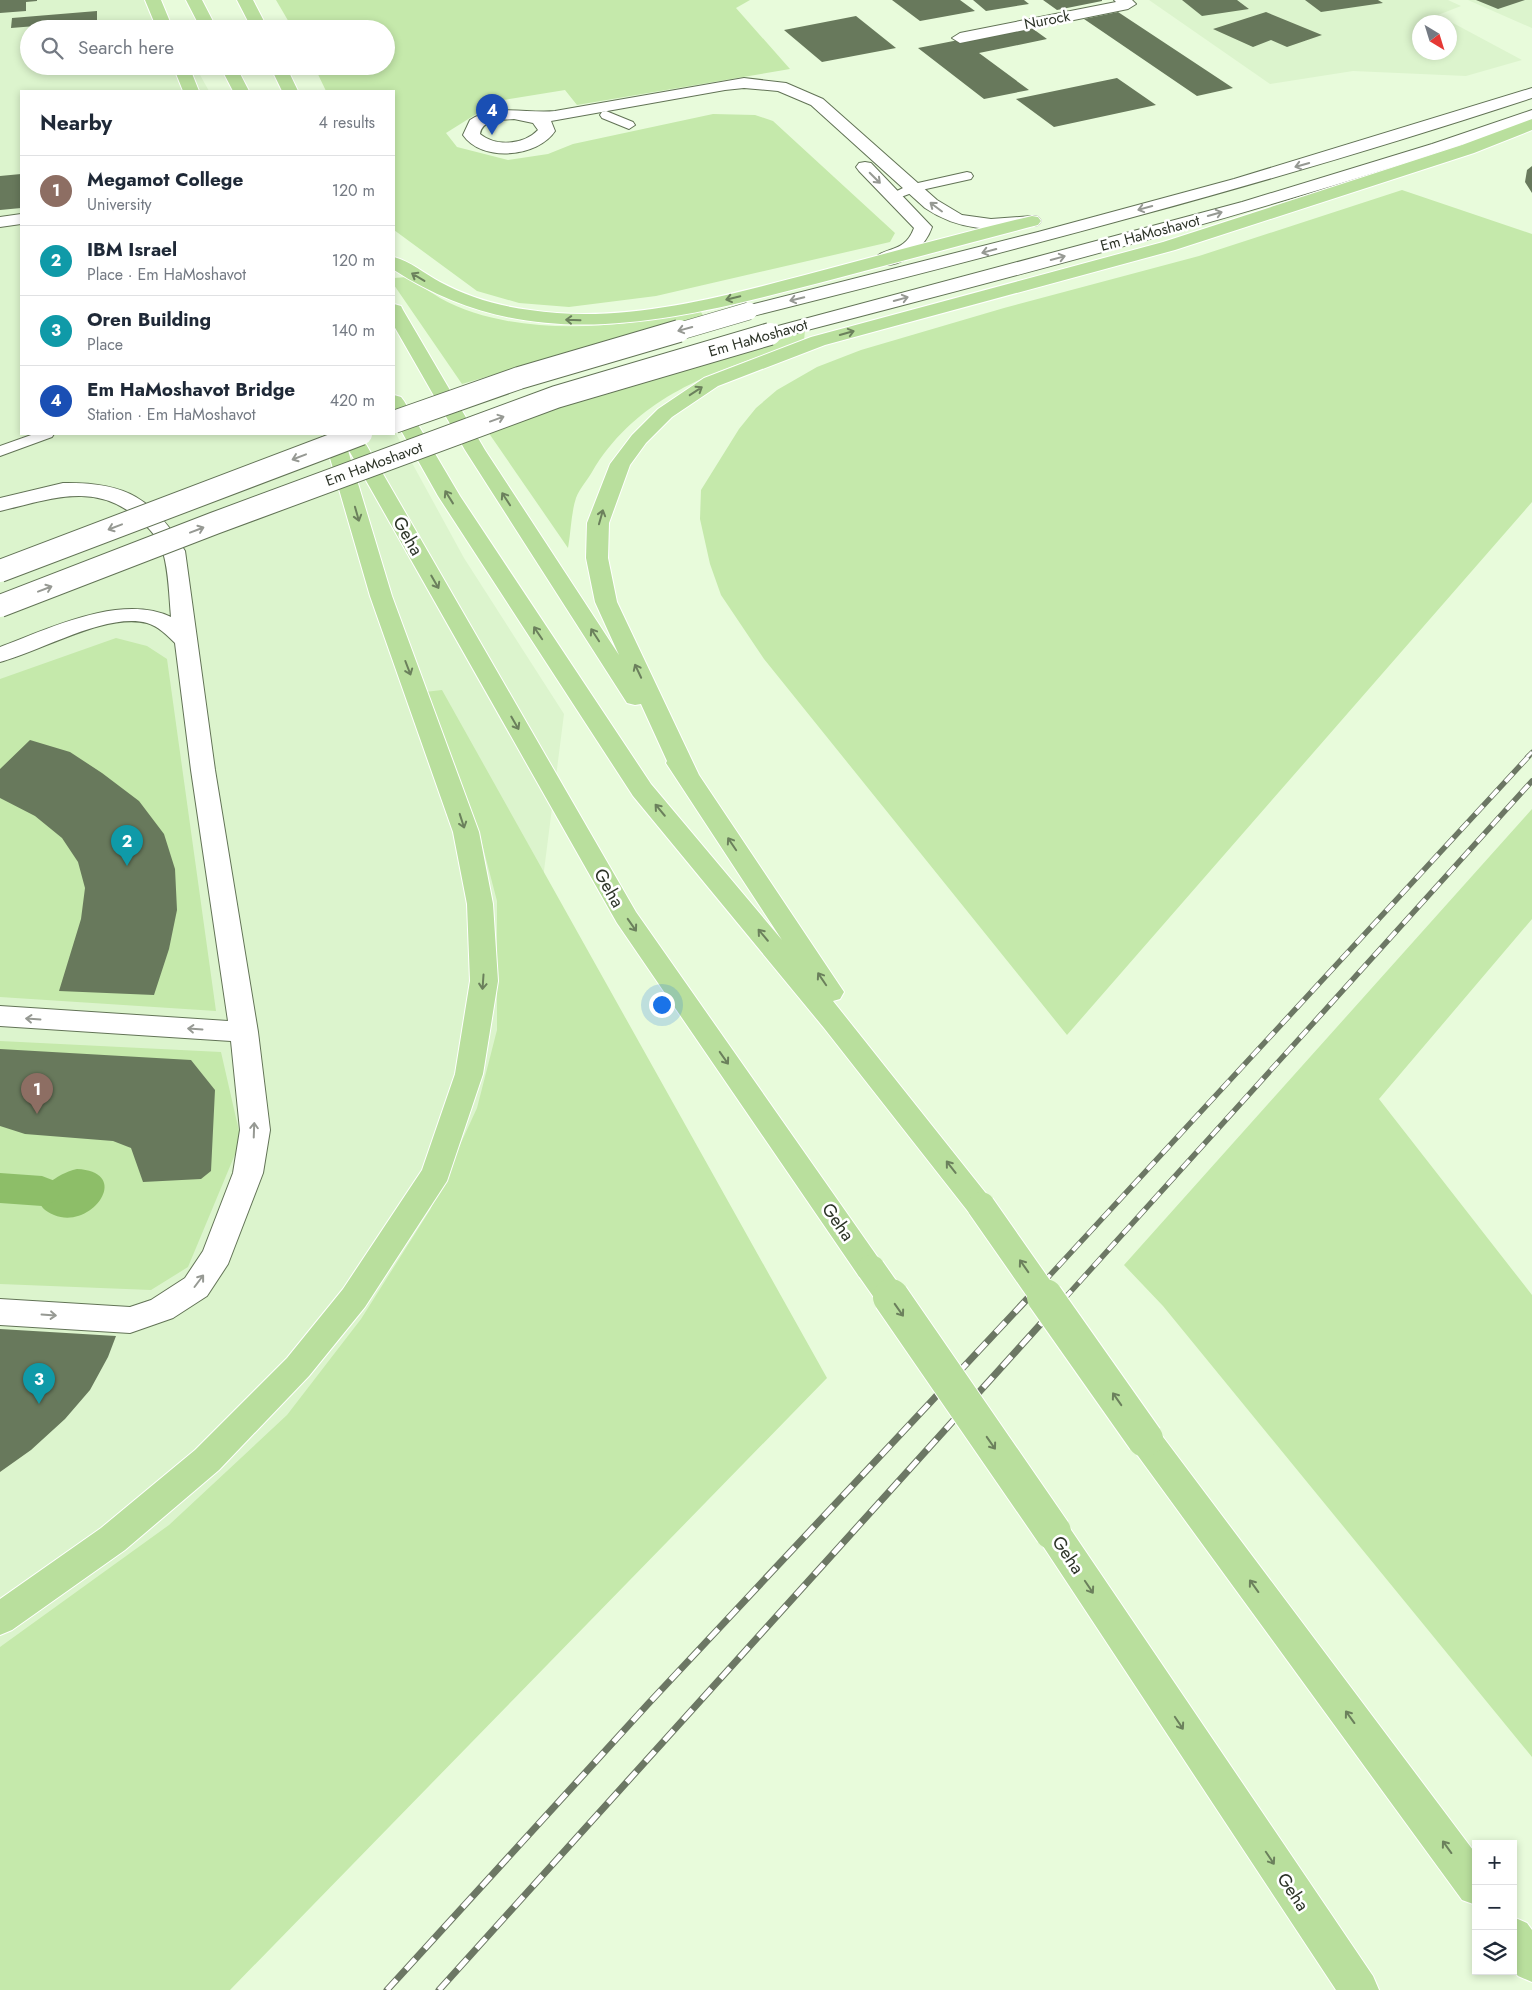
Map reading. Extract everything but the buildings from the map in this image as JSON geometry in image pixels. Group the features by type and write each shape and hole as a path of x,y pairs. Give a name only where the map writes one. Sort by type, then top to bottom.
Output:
{"highway":[{"path":"153,0 161,20"},
{"path":"194,0 204,20"},
{"path":"246,0 256,20"},
{"path":"185,75 191,90"},
{"path":"233,75 240,90"},
{"path":"282,75 290,90"},
{"path":"688,779 606,602 596,558 598,523 620,464 639,439 665,413 711,382 818,341 1105,265 1178,243 1468,149 1532,124"},
{"path":"395,263 448,293 489,308 559,319 595,320 698,306 1032,221"},
{"path":"395,312 474,450 688,779 906,1108"},
{"path":"395,403 449,496 642,790 906,1108 981,1206 1145,1439 1475,1885"},
{"path":"0,1620 113,1539 207,1460 298,1367 354,1298 436,1173 469,1074 484,981 480,904 466,832 449,780 381,596 333,435"},
{"name":"Geha","path":"351,435 626,917 1052,1532 1358,1990"},
{"path":"1517,1942 1532,1962"}],"main road":[{"name":"Nurock","path":"960,38 1128,4 1122,0"},
{"path":"883,260 917,243 923,227 802,107 776,96 757,93 731,93 606,115 547,131 537,141 516,146 482,144 471,135 474,125 491,117 514,114 535,118 555,116 725,85 744,83 780,86 817,102 939,210 961,221 989,225 1032,221 1051,216"},
{"name":"Em HaMoshavot","path":"395,422 528,375 749,311 975,254 1317,161 1469,114 1532,92"},
{"path":"1142,193 1372,134 1469,114"},
{"name":"Em HaMoshavot","path":"0,606 233,516 556,397 770,334 1183,224 1451,145 1532,115"},
{"path":"535,118 546,126 547,131"},
{"path":"0,222 20,219"},
{"name":"Em HaMoshavot","path":"0,571 358,435"},
{"path":"0,505 44,493 77,489 99,490 117,494 158,525 174,551 185,641 244,1032 255,1130 248,1173 217,1255 196,1286 162,1309 130,1320 0,1312"},
{"path":"0,655 179,590"},
{"path":"94,622 116,617 144,616 167,624 185,641"},
{"path":"0,1016 244,1032"}],"lane":[{"path":"606,115 628,124"},
{"path":"893,196 913,188 967,176"},
{"path":"0,451 45,435"}],"shaded area":[{"path":"0,0 159,0 170,20 20,20 20,75 200,75 208,90 20,90 20,435 395,435 395,432 464,558 564,714 534,949 524,1078 370,1398 0,1715"},
{"path":"276,0 750,0 736,8 790,69 577,105 565,90 497,101 446,133 457,147 508,160 548,154 573,144 713,114 755,115 773,121 895,233 890,242 656,296 569,307 519,303 477,291 395,231 395,90 326,90 318,75 395,75 395,20 288,20"},
{"path":"1149,0 1448,0 1461,6 1438,15 1412,15 1412,60 1457,60 1457,25 1522,60 1466,76 1353,71 1270,84"},
{"path":"1468,0 1532,0 1532,28"},
{"path":"1402,190 1532,234 1532,502 1067,1035 764,659 721,595 710,564 700,519 701,490 739,429 756,408 777,390 817,367 861,350 1004,308 1199,256"},
{"path":"407,277 440,298 485,316 535,325 611,325 643,321 698,308 705,318 588,347 462,384 395,286 395,278"},
{"path":"805,330 804,341 712,374 684,387 658,403 634,422 612,444 577,495 568,548 486,429 556,404"},
{"path":"116,638 147,646 167,659 216,1011 0,997 0,679"},
{"path":"442,690 827,1378 230,1990 0,1990 0,1647 169,1525 287,1415 361,1319 430,1210 477,1108 497,1030 497,901 479,832 425,692"},
{"path":"1532,809 1532,919 1379,1099 1532,1295 1532,1757 1163,1306 1124,1265"},
{"path":"0,1041 221,1052 241,1140 188,1267 151,1290 0,1284"},
{"path":"77,1169 94,1172 103,1180 105,1189 101,1199 93,1208 81,1215 68,1218 54,1215 44,1209 40,1202 40,1195 44,1188 51,1181"}],"waterway":[{"path":"0,1188 42,1191"}],"railway":[{"path":"1527,757 1532,752"},
{"path":"1028,1299 1529,756"},
{"path":"1064,1299 1532,781"},
{"path":"387,1990 648,1704 1029,1297"},
{"path":"439,1990 1065,1297"}],"place":[{"name":"Em HaMoshavot Bridge","path":"492,135"},
{"name":"IBM Israel","path":"127,866"},
{"name":"Megamot College","path":"37,1114"},
{"name":"Oren Building","path":"39,1404"}]}
